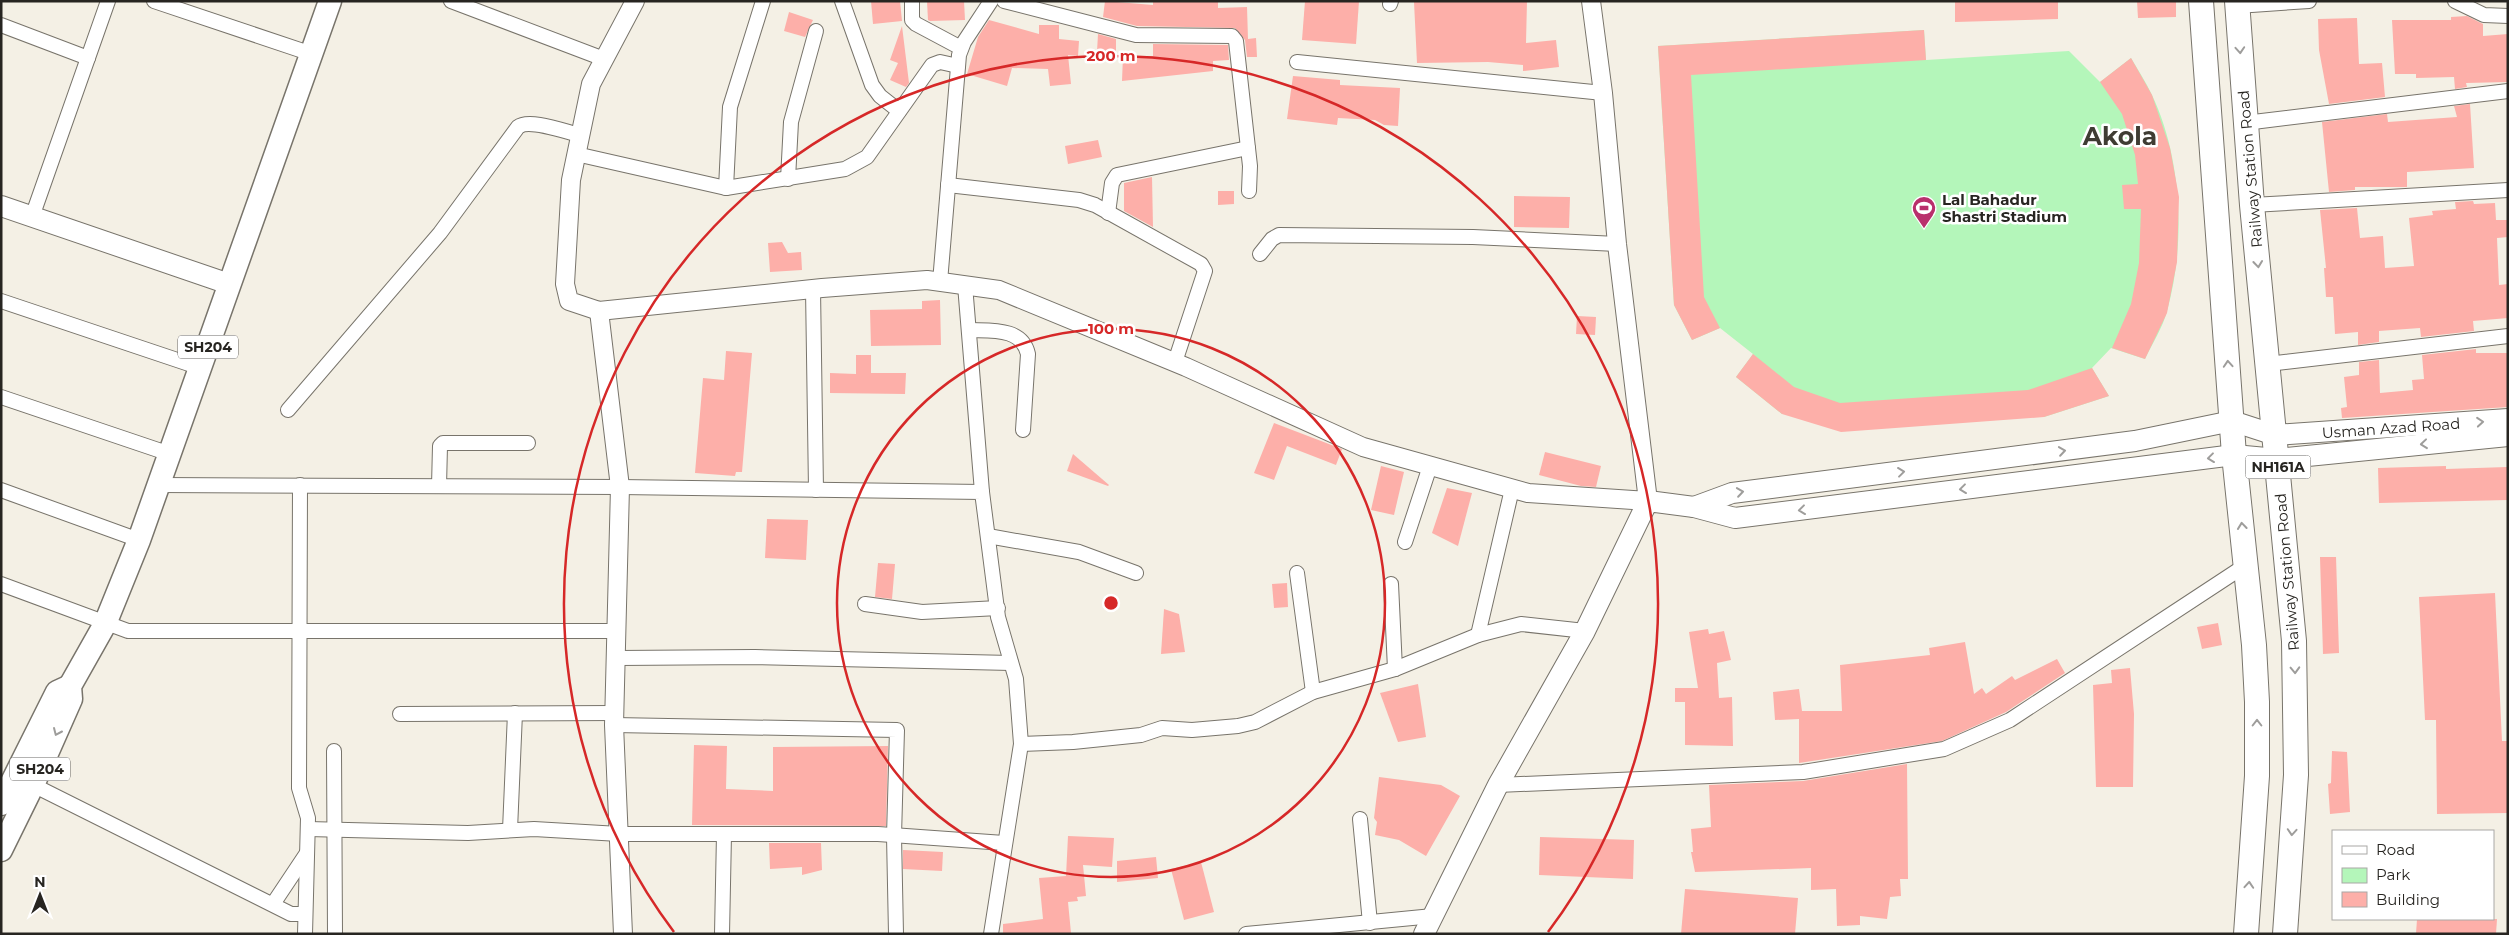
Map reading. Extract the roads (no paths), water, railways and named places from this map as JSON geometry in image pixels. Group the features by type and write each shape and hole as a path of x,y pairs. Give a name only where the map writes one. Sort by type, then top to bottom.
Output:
{"highway":[{"name":"NH161A","path":"2200,1 2234,455 2254,645 2257,702 2257,776 2246,934"},
{"name":"Railway Station Road","path":"2237,4 2252,205 2294,641 2296,775 2285,934"}],"main road":[{"name":"SH204","path":"1,850 33,786 71,699 70,686 105,624 139,540 330,1"},
{"path":"1,206 229,284"},
{"name":"Usman Azad Road","path":"2274,435 2508,419"},
{"path":"1694,507 1732,493 2135,441 2232,421 2274,435"},
{"name":"Usman Azad Road","path":"1648,501 1694,507 1735,518 2234,455 2277,459 2508,436"},
{"path":"1997,460 2000,485"},
{"path":"1424,934 1498,785 1585,631 1648,501"},
{"name":"SH204","path":"1,804 57,692 70,686"}],"street":[{"path":"32,217 108,1"},
{"path":"154,1 312,54"},
{"path":"451,1 604,59"},
{"path":"634,1 591,84 580,135 571,180 565,284 570,301 599,311 813,289 928,280 999,290 1175,362 1363,447 1528,493 1648,501 1617,244 1603,93 1591,1"},
{"path":"726,188 730,107 763,1"},
{"path":"842,1 872,85 880,96 899,112"},
{"path":"912,1 912,20 916,24 960,48"},
{"path":"940,282 960,48 991,1"},
{"path":"1004,1 1136,35 1232,36 1236,41 1248,148 1249,191"},
{"path":"2237,4 2309,1"},
{"path":"2455,1 2484,15 2508,16"},
{"path":"1,24 88,58"},
{"path":"788,179 791,122 816,32"},
{"path":"576,154 726,188 845,169 867,157 932,65 940,62 958,66"},
{"path":"1298,62 1603,93"},
{"path":"2246,123 2508,91"},
{"path":"288,410 440,233 518,127 522,124 531,124 580,135"},
{"path":"1108,213 1112,183 1117,175 1248,148"},
{"path":"948,185 1079,200 1108,213 1204,267 1175,362"},
{"path":"2252,205 2508,190"},
{"path":"1260,254 1272,239 1279,235 1473,237 1617,244"},
{"path":"965,285 982,492 998,617 1016,679 1021,744 991,934"},
{"path":"813,289 816,490"},
{"path":"1,301 201,368"},
{"path":"599,311 620,487 618,658 615,719 623,934"},
{"path":"969,330 1005,332 1015,336 1025,345 1028,354 1023,430"},
{"path":"2268,364 2508,336"},
{"path":"1,397 170,454"},
{"path":"439,486 440,446 443,443 528,444"},
{"path":"1405,542 1430,466"},
{"path":"159,485 620,487 982,492"},
{"path":"300,485 299,788 308,818 304,914 305,934"},
{"path":"1478,635 1512,489"},
{"path":"1,490 139,540"},
{"path":"988,536 1079,552 1136,573"},
{"path":"1498,785 1803,772 1944,749 2010,720 2246,565"},
{"path":"1297,573 1313,692"},
{"path":"1,584 128,631 617,631"},
{"path":"1391,584 1395,670"},
{"path":"865,604 922,612 998,608"},
{"path":"1021,744 1141,736 1162,728 1192,730 1238,726 1255,722 1313,692 1395,670 1478,635 1521,624 1585,631"},
{"path":"618,658 755,657 1011,663"},
{"path":"510,830 515,713"},
{"path":"400,714 515,713 615,719 897,730 894,836 896,934"},
{"path":"334,751 335,934"},
{"path":"33,786 291,914 304,914"},
{"path":"1360,819 1370,923"},
{"path":"308,829 458,833 534,828 619,834 894,836 1004,843"},
{"path":"722,934 724,834"},
{"path":"273,904 307,852"},
{"path":"1246,934 1433,916"}],"place":[{"name":"Lal Bahadur Shastri Stadium","path":"1924,229"}],"district":[{"name":"Akola","path":"2120,136"}]}
